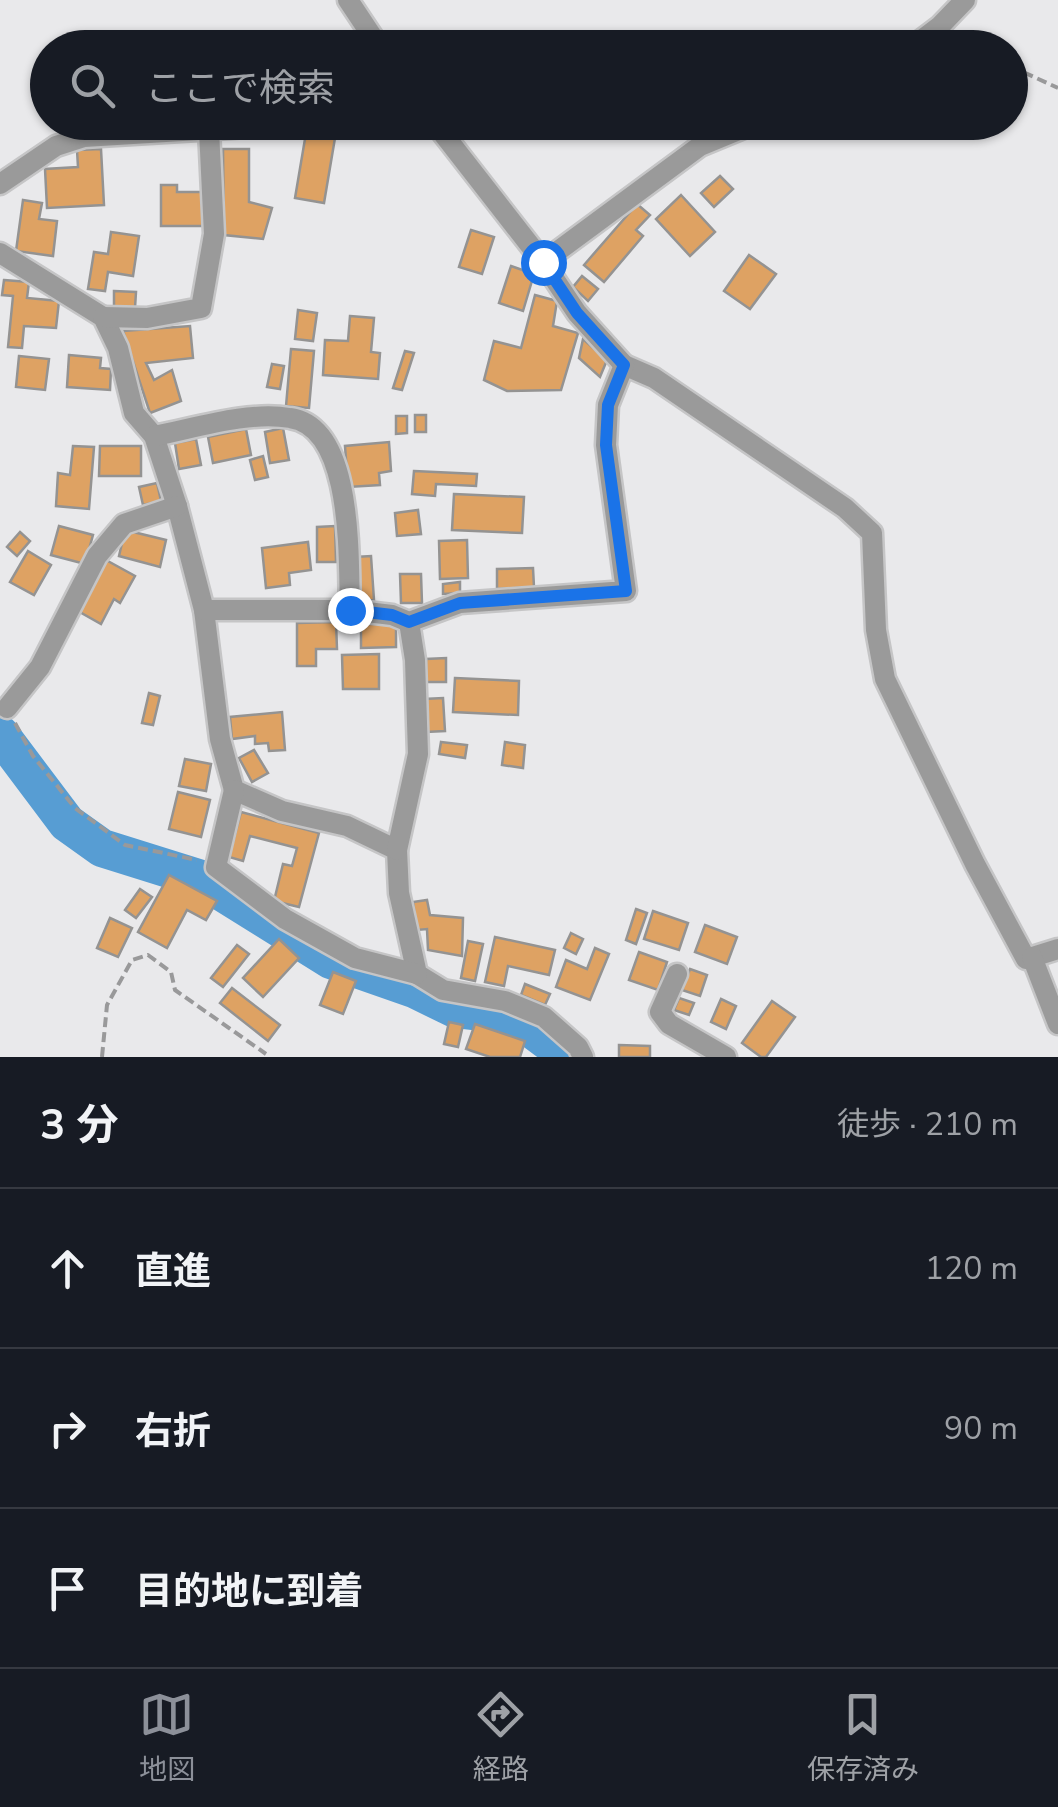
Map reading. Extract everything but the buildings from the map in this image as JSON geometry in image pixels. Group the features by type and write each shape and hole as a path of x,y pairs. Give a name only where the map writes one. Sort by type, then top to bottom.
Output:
{"street":[{"path":"348,0 368,30"},
{"path":"935,30 965,0"},
{"path":"0,184 56,146 75,140"},
{"path":"0,253 103,317 147,318 200,308 214,234 209,140"},
{"path":"448,140 543,262 577,313 624,365 670,389 845,508 872,533 876,630 886,679 975,864 1026,958 1058,948"},
{"path":"543,262 700,146 714,140"},
{"path":"103,317 118,348 134,413 154,436 178,506 204,610 220,740 234,790 216,866 285,919 355,958 417,974 442,990 505,1002 544,1017 578,1047 583,1057"},
{"path":"204,610 350,610 392,615 409,622 460,603 626,591 606,445 608,405 624,365"},
{"path":"154,436 248,418 294,418 314,430 334,457 345,496 350,610"},
{"path":"7,708 40,667 98,556 124,524 178,506"},
{"path":"409,622 415,660 418,754 396,850 399,893 417,974"},
{"path":"234,790 282,811 346,826 396,850"},
{"path":"1032,957 1058,1024"},
{"path":"677,974 660,1012 669,1024 726,1057"}],"path":[{"path":"940,26 948,30"},
{"path":"1028,74 1058,88"},
{"path":"7,708 33,756 74,808 125,845 187,856 216,866"},
{"path":"102,1057 108,1005 132,960 148,955 171,972 175,990 266,1054"}],"waterway":[{"path":"0,734 67,823 102,848 201,879 331,960 414,989 455,1009 514,1016 569,1057"}],"route":[{"path":"350,610 392,615 409,622 460,603 626,591 606,445 608,405 624,365 577,313 543,262"}]}
